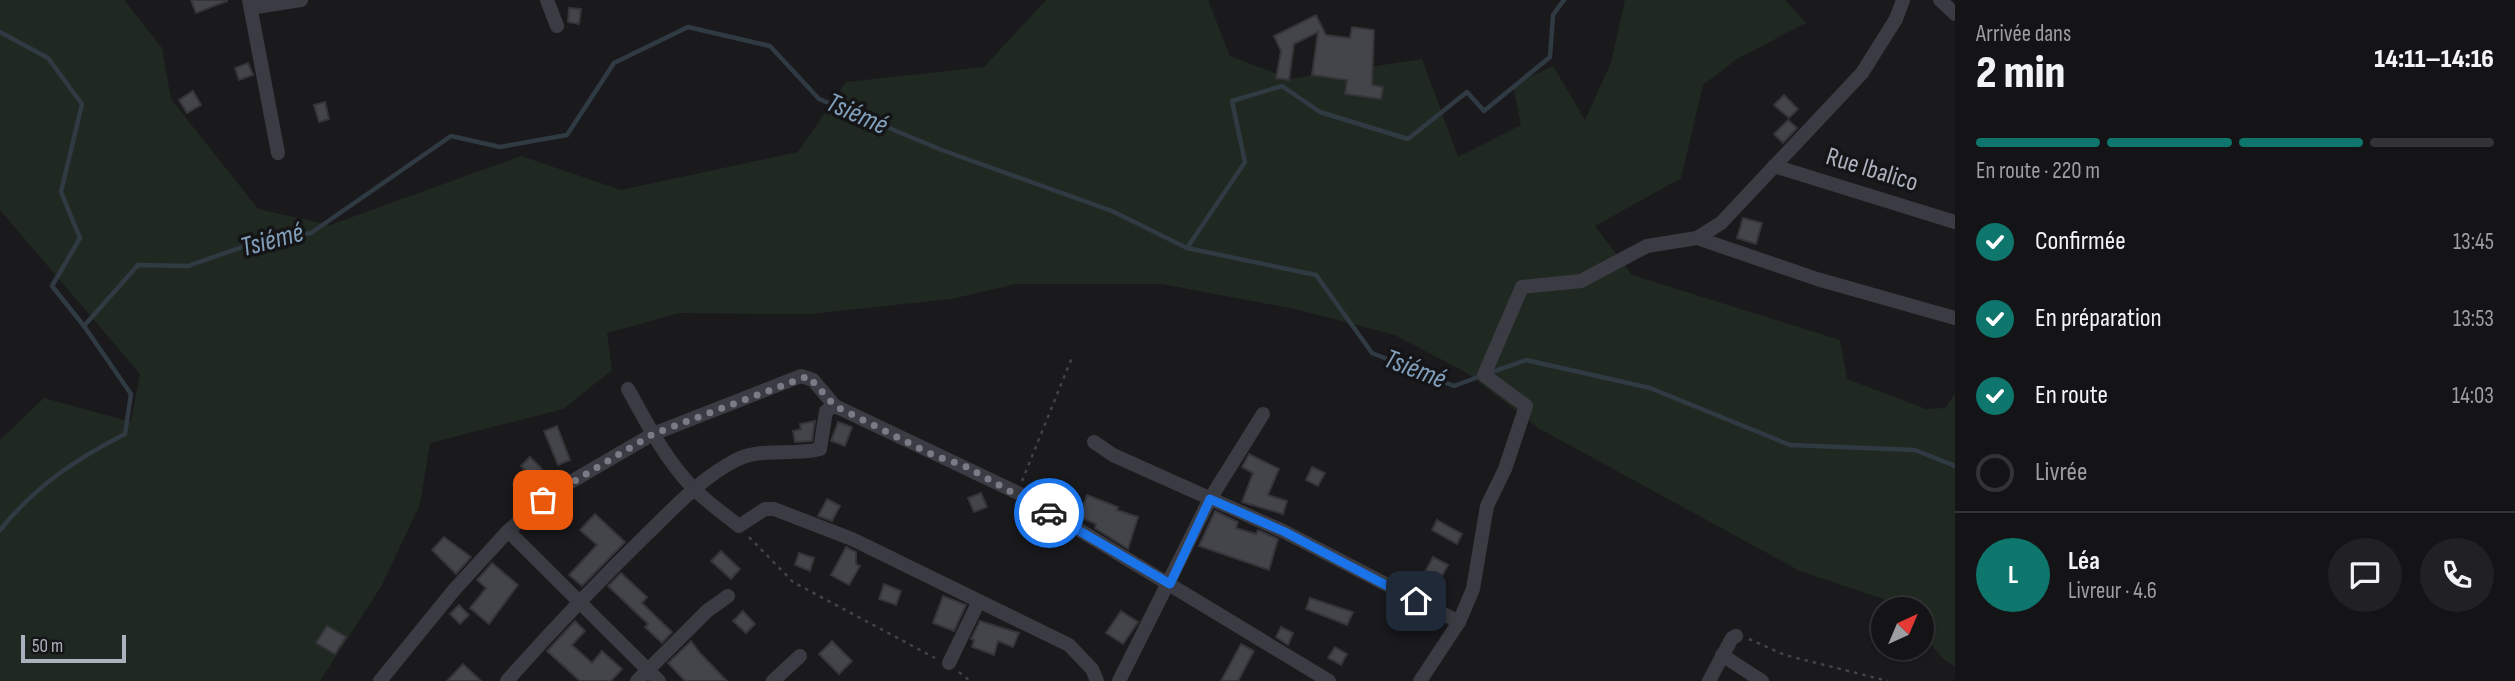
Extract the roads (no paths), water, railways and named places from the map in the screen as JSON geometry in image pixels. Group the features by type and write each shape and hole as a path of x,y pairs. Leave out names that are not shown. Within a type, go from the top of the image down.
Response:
{"street":[{"path":"278,153 250,4 301,0"},
{"path":"547,0 557,26"},
{"path":"1697,239 1735,211 1862,73 1896,19 1903,0"},
{"path":"1940,0 1955,14"},
{"name":"Rue Ibalico","path":"1774,166 1955,222"},
{"path":"1420,681 1459,622 1479,565 1488,506 1505,469 1525,407 1484,375 1522,287 1581,281 1647,246 1697,239 1817,279 1955,318"},
{"path":"380,681 454,590 508,531 557,490 653,434 801,376 813,380 835,406 1017,493 1329,681"},
{"path":"628,389 653,434 694,488 739,526 765,509 775,509 852,539 1069,645 1092,669 1097,681"},
{"path":"507,681 578,601 694,488 736,460 752,454 804,453 820,449 826,411 835,406"},
{"path":"1123,679 1135,644 1170,584 1210,499 1263,414"},
{"path":"1094,442 1113,455 1285,532 1459,622"},
{"path":"508,531 578,601 642,675 659,681"},
{"path":"642,675 707,611 728,596"},
{"path":"949,663 979,601"},
{"path":"1709,681 1722,655 1736,636"},
{"path":"1722,655 1762,681"},
{"path":"773,681 800,656"}],"waterway":[{"path":"1187,248 1245,162 1232,101 1282,86 1320,112 1408,139 1467,92 1484,111 1550,57 1553,15 1564,0"},
{"name":"Tsiémé","path":"0,530 28,500 57,475 125,434 131,394 84,326 138,265 188,266 248,245 311,233 451,136 500,147 567,135 614,63 688,27 770,46 819,99 942,150 1112,211 1187,248 1316,275 1372,353 1454,386 1481,376"},
{"path":"0,32 48,58 82,104 61,192 80,238 52,286 84,326"},
{"name":"Tsiémé","path":"1489,373 1526,360 1650,388 1790,445 1915,450 1955,466"}]}
